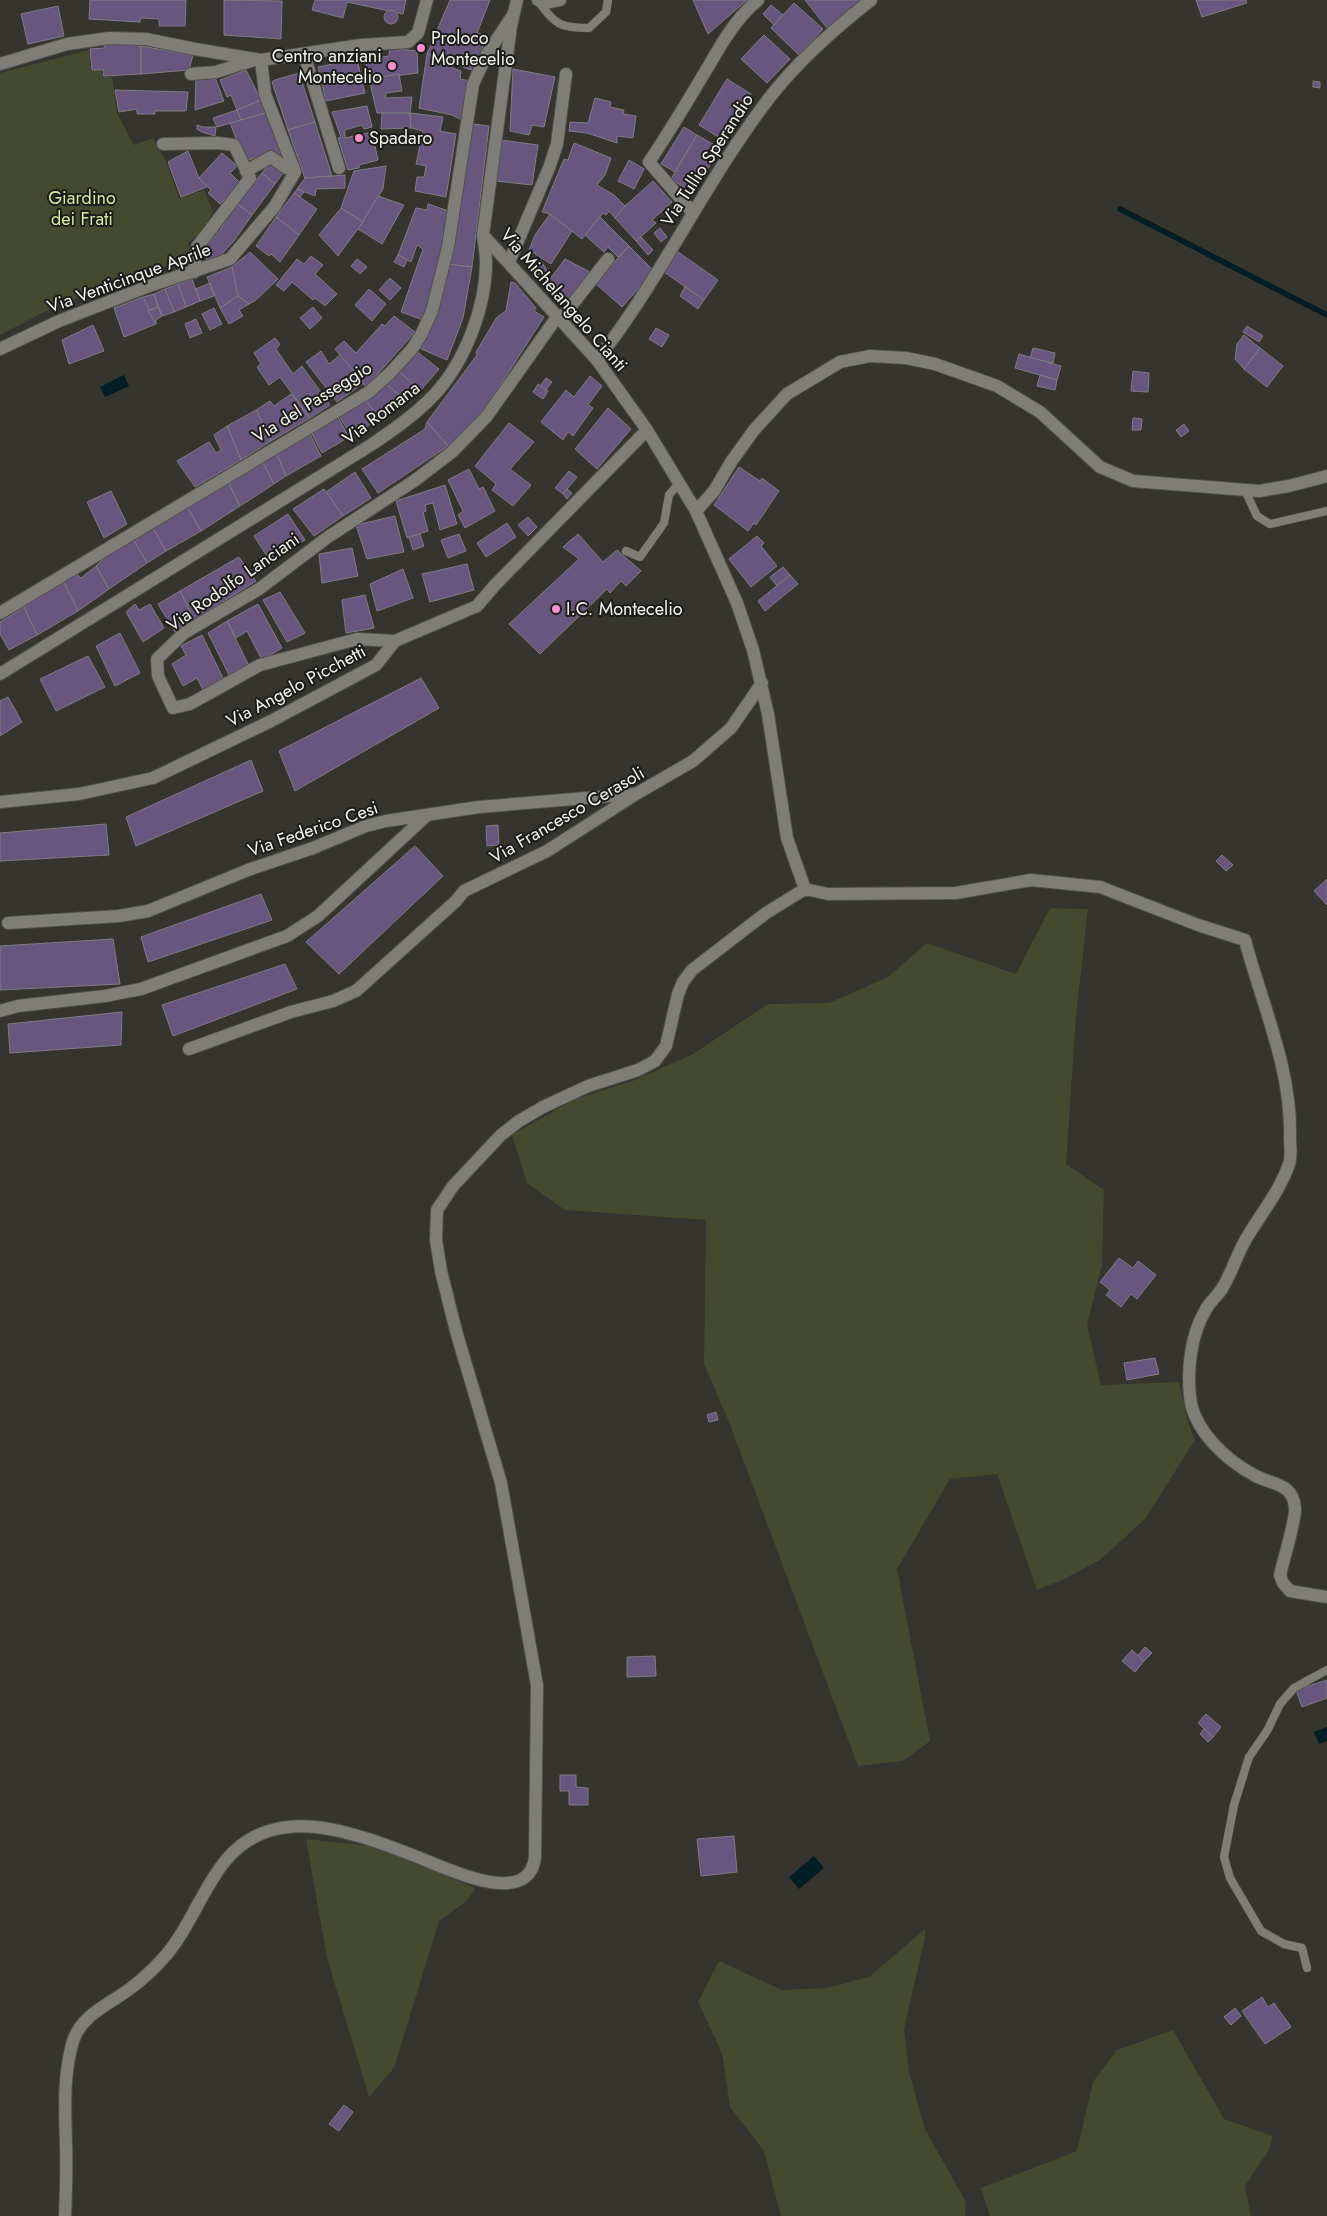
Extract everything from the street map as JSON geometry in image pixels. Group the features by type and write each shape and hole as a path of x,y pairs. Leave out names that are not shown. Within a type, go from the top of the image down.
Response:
{"street":[{"path":"191,74 216,72 259,60 361,45 408,42 418,33 427,0"},
{"name":"Via Romana","path":"0,674 371,445 425,404 452,372 474,326 481,300 486,262 483,235 512,16 517,0"},
{"path":"538,0 546,3 560,0"},
{"path":"692,213 649,162 671,131 728,34 748,8 758,0"},
{"name":"Via Tullio Sperandio","path":"597,360 618,333 692,213 771,97 825,36 871,0"},
{"name":"Via del Passeggio","path":"0,613 350,401 368,392 390,373 412,349 425,328 435,303 448,247 473,84 484,59 512,16"},
{"path":"0,64 67,44 110,38 146,38 195,50 259,60"},
{"path":"304,54 339,168"},
{"path":"246,171 271,157 286,168 293,166 265,94 259,60"},
{"path":"509,262 549,168 557,144 566,74"},
{"path":"163,144 218,143 234,145 250,178 197,247 194,272"},
{"name":"Via Venticinque Aprile","path":"0,349 59,321 152,285 230,259 275,206 295,172 293,166"},
{"name":"Via Michelangelo Cianti","path":"483,235 597,360 647,430 696,511 741,614 762,683 772,734 784,822 791,855 804,889"},
{"name":"Via Rodolfo Lanciani","path":"395,641 356,640 260,665 190,704 173,708 158,676 157,659 184,633 259,589 328,537 414,480 452,452 487,416 558,319 608,259"},
{"path":"696,511 714,491 731,462 754,430 787,394 840,362 870,356 906,358 935,364 997,386 1040,412 1100,467 1133,481 1259,491 1289,486 1327,476"},
{"name":"Via Angelo Picchetti","path":"0,802 79,794 153,778 271,721 376,665 395,641 477,606 495,585 647,430"},
{"name":"Via Francesco Cerasoli","path":"189,1049 356,991 464,891 547,851 636,794 682,768 714,745 738,719 762,683"},
{"name":"Via Federico Cesi","path":"8,923 119,916 148,911 248,870 313,848 366,826 488,806 636,794"},
{"path":"0,1010 18,1006 105,996 141,989 287,936 318,916 426,816"},
{"path":"65,2216 67,2171 64,2098 74,2039 81,2026 91,2015 138,1983 162,1959 185,1929 216,1871 226,1858 242,1845 260,1834 277,1829 318,1828 339,1831 369,1840 485,1882 502,1883 518,1881 531,1870 535,1857 534,1787 538,1716 537,1685 501,1483 456,1331 441,1271 436,1240 438,1210 453,1186 501,1135 520,1121 543,1107 588,1086 638,1070 655,1061 666,1046 680,990 692,970 766,913 804,889 828,894 956,893 1031,880 1100,888 1198,925 1245,940 1283,1064 1291,1120 1290,1163 1269,1204 1245,1240 1223,1288 1204,1311 1194,1337 1190,1366 1190,1397 1197,1423 1214,1443 1255,1476 1279,1483 1292,1498 1295,1509 1280,1575 1283,1583 1290,1591 1327,1597"}],"lane":[{"path":"538,0 549,16 566,28 589,28 606,12 608,0"},
{"path":"626,551 640,557 664,523 669,495 679,483"},
{"path":"1245,490 1257,516 1270,524 1327,511"},
{"path":"1307,1968 1302,1948 1284,1944 1261,1931 1230,1878 1224,1857 1234,1805 1249,1757 1268,1731 1280,1704 1294,1688 1327,1670"}],"green space":[{"name":"Giardino dei Frati","path":"89,50 91,71 102,71 102,77 112,77 117,113 134,145 153,138 166,161 179,198 204,190 213,212 200,234 188,242 190,257 56,306 0,335 0,73"},
{"path":"1050,908 1088,909 1076,1016 1066,1164 1104,1190 1102,1266 1087,1325 1101,1385 1179,1382 1188,1422 1195,1440 1145,1519 1100,1560 1062,1580 1037,1590 997,1474 950,1479 897,1569 930,1741 903,1761 858,1766 729,1422 704,1364 706,1220 565,1210 527,1183 512,1135 575,1099 635,1080 693,1054 768,1004 829,1003 888,977 927,943 1016,974"},
{"path":"306,1839 371,1846 475,1888 468,1900 439,1921 394,2068 369,2097 327,1958"},
{"path":"925,1929 925,1937 904,2029 909,2072 925,2129 966,2202 965,2216 781,2216 764,2151 730,2107 722,2053 698,2002 719,1961 782,1990 826,1988 869,1977"},
{"path":"1173,2030 1224,2119 1273,2136 1268,2151 1245,2186 1251,2216 990,2216 981,2188 1077,2151 1093,2082 1117,2050"}],"water":[{"path":"124,375 129,386 105,397 100,387"},
{"path":"1327,1727 1327,1741 1319,1744 1314,1732"},
{"path":"814,1856 824,1868 799,1889 789,1877"}],"building":[{"path":"90,0 186,0 185,26 159,26 159,19 141,18 140,22 89,19"},
{"path":"224,0 282,1 281,39 224,35"},
{"path":"315,0 406,0 403,14 347,2 343,18 312,10"},
{"path":"450,0 490,0 477,33 487,35 474,71 427,54"},
{"path":"693,0 747,0 708,34"},
{"path":"805,0 862,0 827,28"},
{"path":"1196,0 1246,0 1247,3 1202,17"},
{"path":"794,3 823,29 799,55 771,28"},
{"path":"771,5 783,15 774,25 763,14"},
{"path":"58,6 64,36 28,44 21,14"},
{"path":"391,10 396,12 398,17 396,22 391,24 386,22 384,17 386,12"},
{"path":"764,35 790,59 767,83 741,59"},
{"path":"105,42 141,46 141,74 103,76 104,70 92,70 90,49 104,48"},
{"path":"141,46 193,55 189,70 141,74"},
{"name":"Centro anziani Montecelio","path":"390,48 417,51 418,73 369,79 365,60 389,56"},
{"path":"427,54 454,64 452,68 461,71 460,79 470,81 462,120 452,115 419,108"},
{"path":"357,59 365,93 326,101 318,67"},
{"path":"513,69 555,77 544,127 532,125 529,135 510,131"},
{"path":"246,70 261,100 237,110 231,95 227,97 220,80"},
{"path":"299,73 315,122 288,130 272,82"},
{"path":"399,74 402,91 386,93 385,98 412,97 410,113 377,113 369,79"},
{"path":"214,75 224,101 195,110 196,78"},
{"path":"727,79 751,94 723,140 699,125"},
{"path":"1313,81 1320,82 1320,88 1313,87"},
{"path":"115,90 188,92 186,111 155,111 155,114 137,114 137,109 119,112"},
{"path":"595,98 611,102 610,107 624,110 623,114 636,116 633,138 617,136 617,143 587,133 569,131 570,122 588,123"},
{"path":"261,100 266,113 241,120 237,110"},
{"name":"Spadaro","path":"367,106 372,127 364,129 362,125 345,130 345,138 372,132 378,160 359,165 359,168 348,170 338,138 341,137 332,112"},
{"path":"237,110 241,120 217,127 213,118"},
{"path":"266,113 284,159 272,153 245,161 230,123"},
{"path":"382,113 410,113 411,128 381,129"},
{"path":"410,113 443,117 440,131 456,134 446,197 415,191 417,177 424,177 426,166 416,164 423,131 411,128"},
{"path":"315,122 332,176 305,178 288,130"},
{"path":"473,124 489,126 472,267 447,264"},
{"path":"197,125 216,127 215,136 197,129"},
{"path":"684,127 697,135 675,172 661,164"},
{"path":"697,135 720,148 693,193 671,179"},
{"path":"501,140 538,145 532,185 496,181"},
{"path":"574,143 611,158 605,175 597,185 614,195 625,206 615,218 609,211 606,215 603,213 582,239 550,214 542,212 564,159 568,160"},
{"path":"188,151 199,178 209,186 181,197 168,162"},
{"path":"222,153 237,166 230,173 240,183 228,202 225,199 220,204 208,193 211,190 199,178"},
{"path":"272,160 285,170 275,184 262,173"},
{"path":"629,160 644,169 634,189 618,181"},
{"path":"386,166 383,189 363,222 341,208 354,171"},
{"path":"262,173 275,184 252,215 236,203"},
{"path":"345,175 345,188 316,189 315,196 297,189 305,178"},
{"path":"653,181 672,202 652,220 656,223 636,241 615,218 625,206"},
{"path":"297,189 304,192 300,197 294,193"},
{"path":"294,193 317,209 299,235 276,217"},
{"path":"378,196 404,205 382,244 358,229"},
{"path":"236,203 252,215 234,241 218,258 208,262 202,250 220,230"},
{"path":"428,204 449,211 447,241 434,290 423,320 401,312 423,249 417,245 411,262 398,255 416,208 427,210"},
{"path":"341,208 363,222 338,256 319,235"},
{"path":"550,214 572,231 551,264 529,250 535,235"},
{"path":"276,217 299,235 280,262 271,254 269,256 256,246"},
{"path":"600,217 629,246 618,257 608,247 604,252 585,235"},
{"path":"660,228 667,237 661,242 654,233"},
{"path":"641,237 653,250 648,255 636,241"},
{"path":"629,246 654,271 622,307 595,283"},
{"path":"250,252 278,279 256,300 249,304 238,296 232,267"},
{"path":"678,252 718,280 704,300 664,272"},
{"path":"398,255 407,260 404,267 394,262"},
{"path":"311,256 323,265 315,274 337,294 325,306 315,298 313,300 292,282 284,291 276,285 297,259 304,264"},
{"path":"357,259 367,267 360,274 351,266"},
{"path":"565,259 590,272 563,306 545,286"},
{"path":"541,261 549,273 538,281 530,269"},
{"path":"447,264 472,267 463,318 447,360 419,348 429,334"},
{"path":"232,267 238,296 220,308 207,277"},
{"path":"390,278 401,288 390,300 379,290"},
{"path":"192,279 200,301 186,307 178,284"},
{"path":"511,282 515,283 536,308 534,311 544,317 487,406 471,425 448,446 427,422 477,355 476,352 497,317 506,311"},
{"path":"210,283 214,296 200,301 196,289"},
{"path":"178,284 186,307 174,312 165,289"},
{"path":"685,287 704,300 698,309 680,296"},
{"path":"165,289 174,312 162,316 154,294"},
{"path":"369,289 386,304 372,321 355,305"},
{"path":"154,294 158,307 148,311 143,297"},
{"path":"238,296 249,304 239,310 243,316 229,324 220,308"},
{"path":"143,297 156,324 124,337 114,308"},
{"path":"158,307 162,316 156,320 156,324 148,311"},
{"path":"313,307 322,318 310,329 300,318"},
{"path":"214,308 222,324 210,330 202,314"},
{"path":"394,316 415,332 376,376 378,378 366,387 335,349 344,341 356,353 382,324 385,326"},
{"path":"196,319 202,333 190,338 185,324"},
{"path":"93,325 104,351 69,364 62,340"},
{"path":"1247,326 1263,336 1259,342 1243,332"},
{"path":"656,328 669,335 662,347 649,339"},
{"path":"1244,335 1260,348 1244,369 1235,359 1237,344"},
{"path":"275,338 280,344 276,349 293,374 302,366 330,405 310,418 280,377 269,385 257,367 261,364 254,353"},
{"path":"1033,348 1055,353 1053,363 1030,358"},
{"path":"1260,348 1283,366 1267,387 1244,369"},
{"path":"321,351 329,364 340,355 364,383 337,402 306,362"},
{"path":"416,351 439,369 420,391 398,370"},
{"path":"1019,354 1061,366 1057,380 1015,368"},
{"path":"398,370 420,391 406,401 386,384"},
{"path":"1133,371 1149,373 1148,392 1131,391"},
{"path":"1040,375 1057,380 1055,390 1037,386"},
{"path":"590,376 602,386 588,405 593,408 573,436 568,432 563,440 541,422 566,390 574,397"},
{"path":"546,378 552,382 546,390 540,386"},
{"path":"386,384 406,401 380,419 366,401"},
{"path":"538,384 548,391 543,399 533,392"},
{"path":"291,394 310,418 271,441 256,410 270,401 274,406"},
{"path":"366,401 380,419 351,435 339,416"},
{"path":"608,408 631,429 597,469 575,449"},
{"path":"256,410 271,441 241,460 227,426"},
{"path":"338,417 349,437 322,453 312,434"},
{"path":"1133,418 1142,419 1141,430 1132,430"},
{"path":"427,422 448,446 378,493 362,469 425,429"},
{"path":"509,423 534,442 510,469 531,485 513,506 492,490 496,484 475,466"},
{"path":"1184,424 1189,431 1181,437 1176,430"},
{"path":"227,426 241,460 195,487 177,461 209,442 216,453 221,450 214,435"},
{"path":"310,434 321,456 286,476 277,454"},
{"path":"277,454 286,476 274,484 262,461"},
{"path":"262,461 274,484 240,506 228,482"},
{"path":"739,467 760,481 762,478 779,491 756,525 754,523 748,531 714,505"},
{"path":"469,469 479,489 483,487 495,511 465,528 458,515 463,511 448,480"},
{"path":"569,471 577,477 563,494 555,488"},
{"path":"355,472 371,498 343,516 326,492"},
{"path":"228,482 240,506 201,531 187,507"},
{"path":"445,485 457,524 440,530 433,503 425,505 426,511 423,512 428,531 407,538 396,501"},
{"path":"324,489 343,516 314,536 293,509"},
{"path":"567,489 572,493 567,499 563,494"},
{"path":"111,491 127,524 104,538 87,502"},
{"path":"187,507 201,531 166,551 153,528"},
{"path":"288,514 305,540 271,562 254,536"},
{"path":"395,516 404,552 367,559 356,525"},
{"path":"528,517 537,527 528,536 518,525"},
{"path":"507,523 516,537 486,557 477,543"},
{"path":"153,528 166,551 147,563 133,539"},
{"path":"420,534 424,546 413,550 409,537"},
{"path":"459,534 466,551 448,558 441,540"},
{"name":"I.C. Montecelio","path":"578,534 603,562 617,550 641,571 626,586 621,581 610,593 607,589 540,654 509,624 579,559 563,547"},
{"path":"757,536 764,543 761,546 777,566 751,587 729,559"},
{"path":"133,539 147,563 109,589 96,566 112,551"},
{"path":"352,548 358,576 322,583 319,554"},
{"path":"239,557 256,581 194,620 180,591"},
{"path":"467,564 474,590 430,602 422,574"},
{"path":"96,566 109,589 78,611 63,581 76,574 81,578"},
{"path":"783,567 790,575 777,586 770,577"},
{"path":"403,569 413,598 377,611 370,584"},
{"path":"790,575 798,584 765,611 758,601"},
{"path":"63,581 78,611 37,635 24,607"},
{"path":"180,591 194,620 175,632 158,604"},
{"path":"280,592 305,633 287,642 263,600"},
{"path":"365,595 374,628 346,633 342,600"},
{"path":"135,604 139,610 150,604 164,628 143,642 126,612"},
{"path":"258,604 282,648 262,660 247,631 236,638 227,621"},
{"path":"24,607 37,635 9,650 0,634 0,622"},
{"path":"227,621 250,668 230,677 208,633"},
{"path":"120,633 140,673 115,686 96,646"},
{"path":"202,635 224,680 203,690 197,678 183,686 172,664 186,655 181,646"},
{"path":"88,656 105,687 56,711 40,679"},
{"path":"421,678 439,708 295,791 279,751"},
{"path":"8,697 22,722 0,736 0,701"},
{"path":"251,760 263,791 136,846 126,817"},
{"path":"106,824 109,855 0,861 0,833"},
{"path":"498,825 499,845 487,846 486,826"},
{"path":"415,846 443,876 339,974 306,942"},
{"path":"1222,855 1233,865 1226,871 1216,861"},
{"path":"1327,879 1327,905 1314,891"},
{"path":"261,894 272,920 148,962 141,937"},
{"path":"113,939 120,984 0,990 0,946"},
{"path":"285,964 297,989 173,1036 162,1005"},
{"path":"122,1012 121,1045 10,1053 8,1024"},
{"path":"1119,1258 1133,1268 1138,1261 1156,1275 1137,1299 1131,1294 1121,1307 1106,1295 1110,1290 1100,1282"},
{"path":"1155,1358 1159,1374 1127,1380 1124,1363"},
{"path":"716,1412 718,1420 709,1422 707,1415"},
{"path":"1145,1647 1152,1653 1144,1661 1138,1655"},
{"path":"1132,1650 1144,1661 1135,1672 1122,1661"},
{"path":"655,1656 656,1676 627,1677 627,1657"},
{"path":"1327,1680 1327,1698 1302,1707 1296,1690"},
{"path":"1206,1714 1221,1727 1213,1737 1198,1723"},
{"path":"1204,1729 1213,1737 1208,1742 1200,1734"},
{"path":"560,1775 576,1775 576,1787 588,1788 588,1805 569,1805 569,1791 560,1791"},
{"path":"734,1836 737,1872 701,1876 697,1839"},
{"path":"1262,1997 1268,2007 1274,2003 1291,2027 1265,2044 1242,2011"},
{"path":"1235,2008 1241,2016 1231,2025 1224,2017"},
{"path":"344,2105 353,2112 339,2131 329,2124"}],"waterway":[{"path":"1120,209 1327,315"}],"place":[{"name":"Proloco Montecelio","path":"421,48"},
{"name":"Centro anziani Montecelio","path":"392,66"},
{"name":"Spadaro","path":"359,138"},
{"name":"I.C. Montecelio","path":"556,609"}]}
